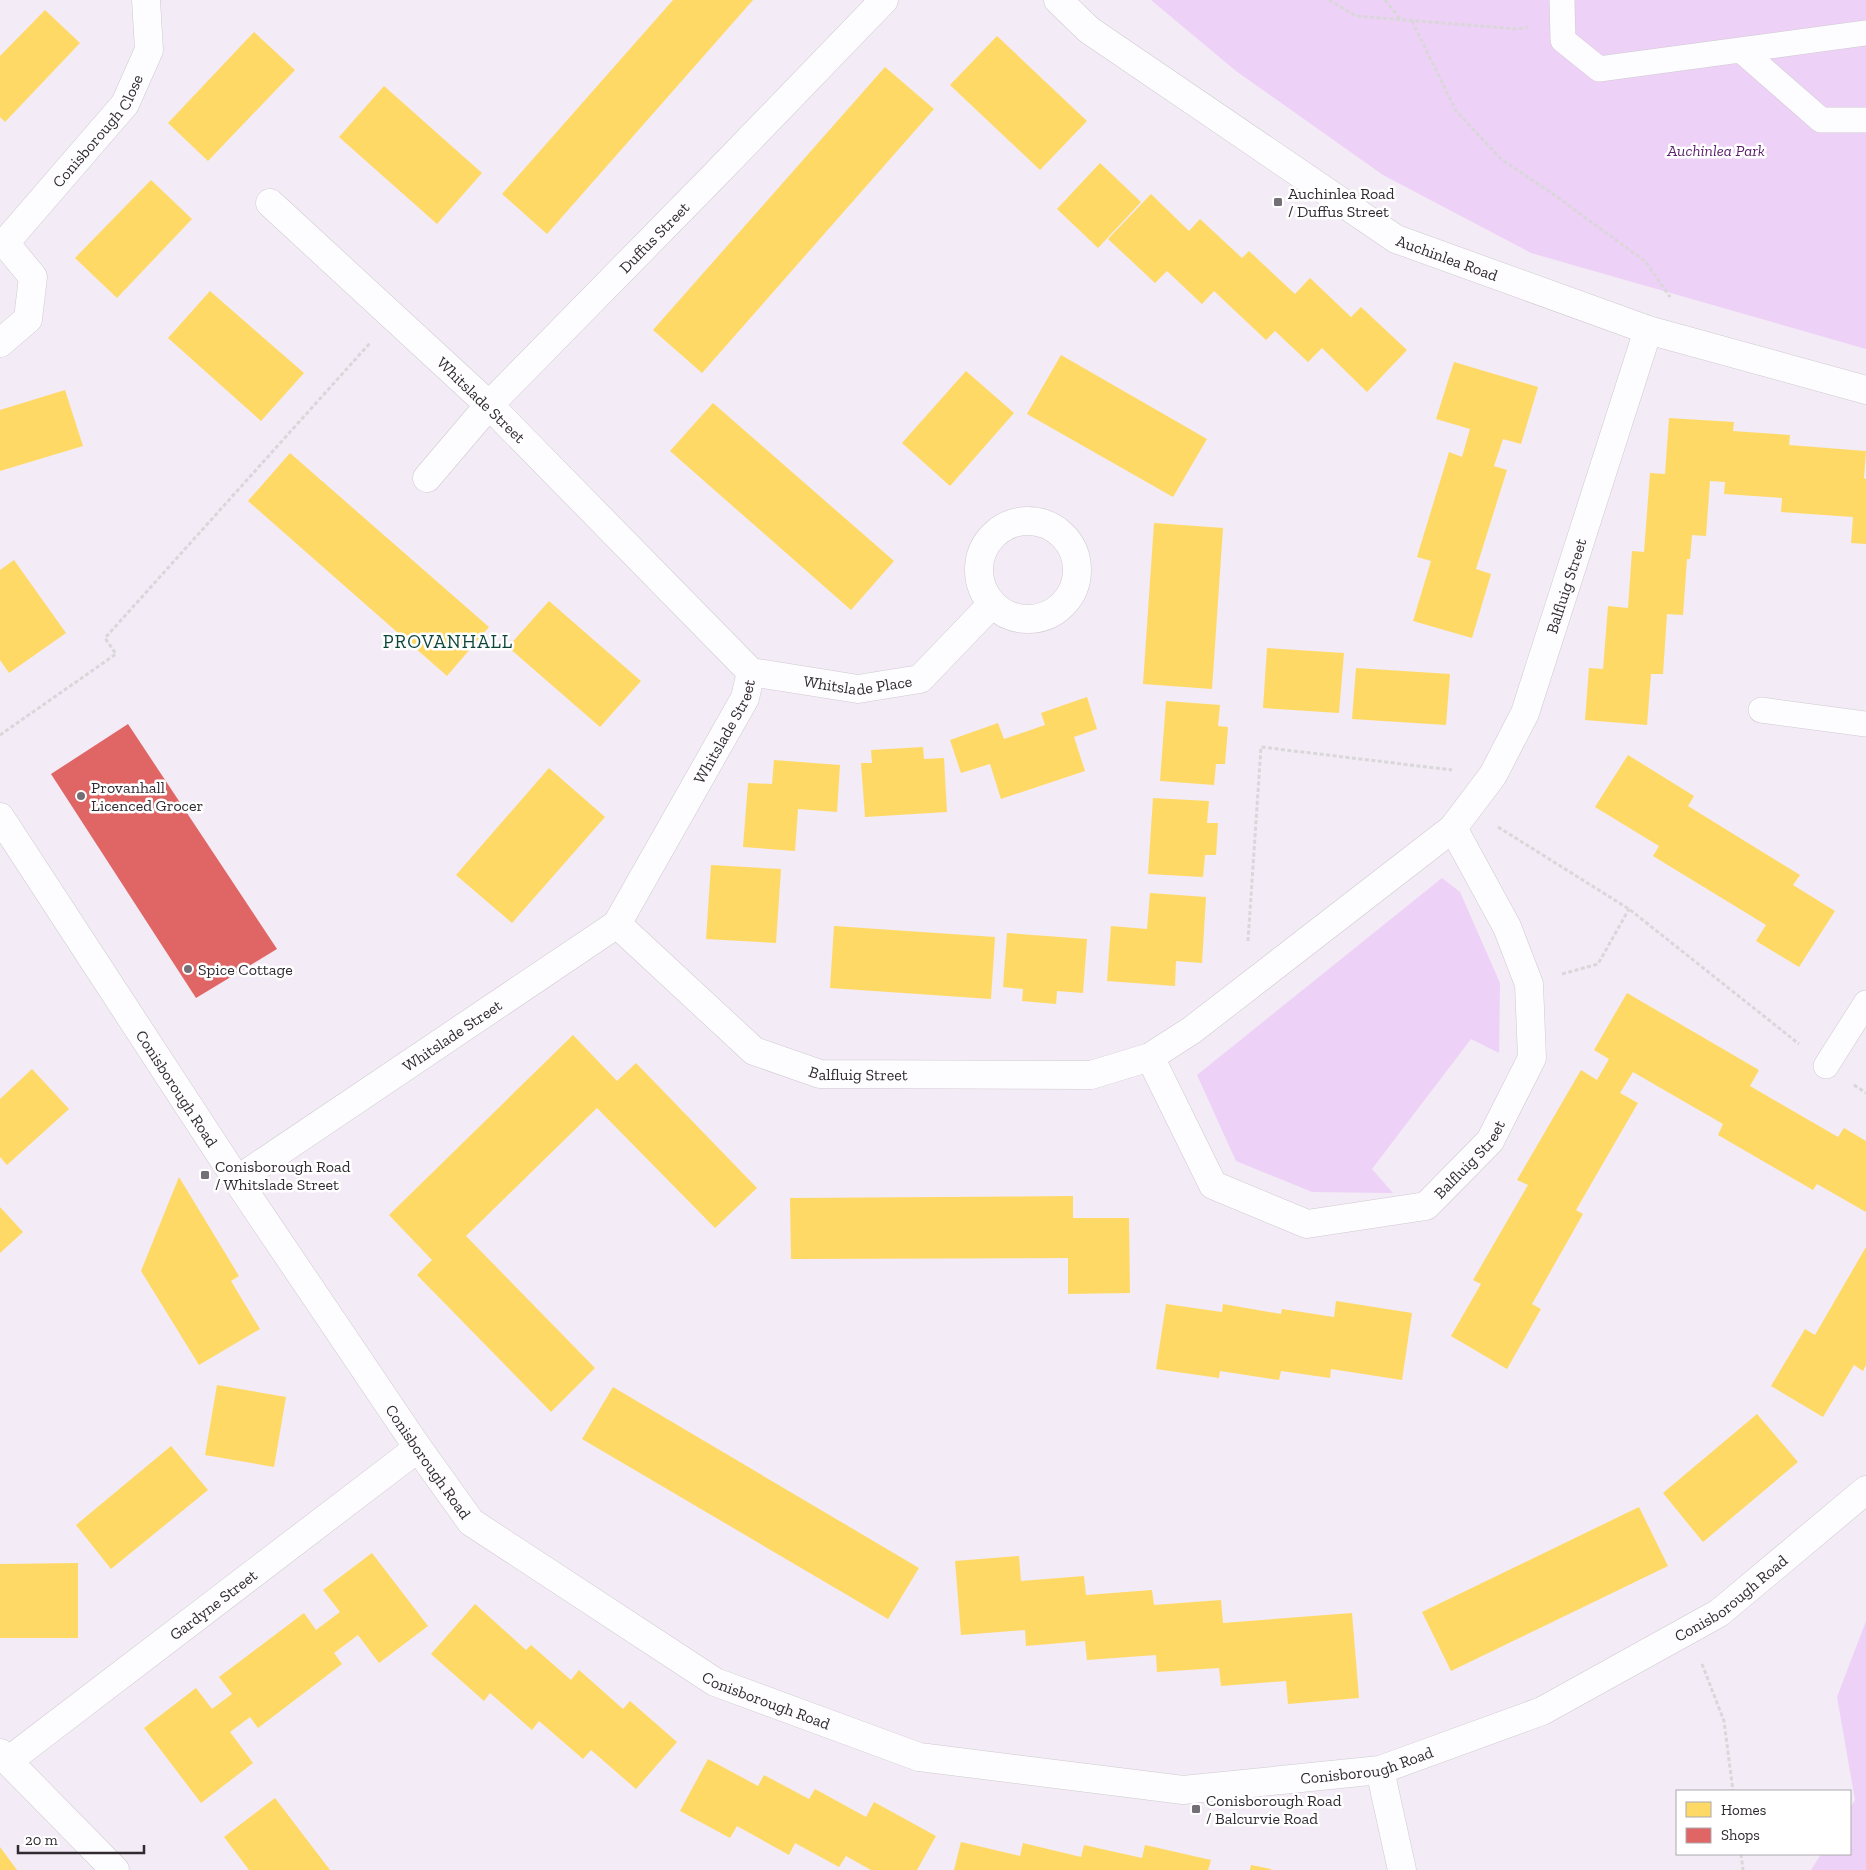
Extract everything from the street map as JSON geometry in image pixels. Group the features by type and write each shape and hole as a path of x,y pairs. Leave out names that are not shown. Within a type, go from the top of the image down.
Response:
{"street":[{"name":"Conisborough Close","path":"0,343 28,319 33,277 3,243 125,104 149,50 146,0"},
{"name":"Duffus Street","path":"427,478 488,405 884,0"},
{"name":"Auchinlea Road","path":"1058,0 1089,30 1396,239 1648,330 1866,390"},
{"name":"Whitslade Street","path":"237,1180 617,924 745,698 751,672 488,405 270,203"},
{"name":"Balfluig Street","path":"617,924 754,1051 820,1074 1091,1075 1150,1057 1192,1030 1461,818 1493,775 1525,713 1648,330"},
{"name":"Whitslade Place","path":"751,672 858,689 920,679 992,604"},
{"name":"Conisborough Road","path":"0,817 237,1180 418,1448 471,1522 715,1682 919,1757 1184,1790 1380,1770 1542,1711 1719,1613 1866,1490"},
{"name":"Balfluig Street","path":"1150,1057 1213,1185 1307,1224 1426,1206 1490,1141 1532,1058 1529,984 1461,818"},
{"name":"Gardyne Street","path":"4,1757 418,1448"},
{"path":"4,1757 115,1870"},
{"path":"1380,1770 1402,1870"}],"lane":[{"path":"1562,11 1563,40 1599,69 1866,33"},
{"path":"1741,50 1821,120 1866,120"},
{"path":"1760,710 1866,724"},
{"path":"1826,1066 1866,1003"}],"path":[{"path":"1328,0 1356,16 1517,29 1562,11"},
{"path":"1385,0 1401,20"},
{"path":"1412,20 1456,111 1501,159 1553,194 1646,262 1672,299"},
{"path":"0,735 116,654 105,638 394,317"},
{"path":"1244,988 1261,747 1493,775"},
{"path":"1461,818 1628,909 1826,1066 1866,1093"},
{"path":"1529,984 1598,964 1628,909"},
{"path":"1689,1629 1724,1721 1733,1790"},
{"path":"1741,1855 1743,1870"}],"green space":[{"name":"Auchinlea Park","path":"1151,0 1866,0 1866,349 1531,253 1383,175 1236,71"},
{"path":"1442,878 1460,892 1500,983 1499,1053 1471,1039 1372,1169 1393,1193 1312,1192 1236,1161 1197,1075"},
{"path":"1866,1621 1866,1870 1811,1870 1820,1855 1851,1855 1851,1806 1855,1800 1837,1697"}],"building: Homes":[{"path":"673,0 753,0 547,234 502,194"},
{"path":"45,10 80,43 5,122 0,117 0,56"},
{"path":"254,32 295,70 208,161 168,123"},
{"path":"997,36 1087,121 1040,170 950,85"},
{"path":"885,67 934,109 702,373 653,330"},
{"path":"384,86 482,173 437,224 339,137"},
{"path":"1100,163 1141,202 1098,248 1057,209"},
{"path":"151,180 192,219 117,298 75,258"},
{"path":"1151,194 1189,231 1200,219 1242,258 1249,251 1295,294 1310,278 1351,317 1361,307 1407,350 1367,392 1322,348 1308,362 1275,331 1266,340 1214,291 1202,304 1167,271 1155,283 1108,239"},
{"path":"210,291 304,373 261,421 168,338"},
{"path":"1061,355 1207,439 1173,497 1027,414"},
{"path":"1454,362 1538,387 1521,444 1503,439 1494,466 1507,470 1476,569 1491,574 1472,638 1413,621 1431,561 1417,557 1449,452 1462,457 1470,429 1436,419"},
{"path":"966,371 1014,413 950,486 902,443"},
{"path":"65,390 83,446 0,471 0,410"},
{"path":"713,403 894,561 851,610 670,451"},
{"path":"1669,418 1734,422 1733,431 1790,435 1789,445 1866,451 1864,478 1866,479 1866,544 1851,543 1853,517 1781,512 1782,498 1724,494 1725,482 1710,481 1706,536 1692,535 1690,559 1687,559 1683,615 1667,614 1663,674 1651,674 1647,725 1585,720 1589,668 1603,669 1608,606 1628,608 1632,551 1644,552 1650,473 1665,474"},
{"path":"290,453 489,627 447,676 248,501"},
{"path":"1154,523 1223,528 1212,689 1143,684"},
{"path":"14,560 66,633 9,673 0,660 0,570"},
{"path":"549,601 641,681 600,727 508,647"},
{"path":"1267,648 1344,653 1339,713 1263,708"},
{"path":"1356,668 1450,674 1446,725 1352,719"},
{"path":"1087,697 1097,729 1074,737 1085,771 1001,799 990,764 961,773 950,740 998,723 1004,739 1045,725 1041,713"},
{"path":"1166,701 1220,705 1218,726 1228,727 1225,764 1216,764 1214,785 1160,781"},
{"path":"923,747 924,759 944,758 947,812 865,817 861,763 872,763 871,750"},
{"path":"1628,755 1694,796 1688,806 1800,875 1793,885 1835,911 1799,967 1756,941 1766,925 1653,856 1659,846 1595,807"},
{"path":"774,760 840,765 837,812 798,809 795,851 743,847 748,783 772,784"},
{"path":"549,768 605,817 512,923 456,875"},
{"path":"1153,798 1209,801 1207,823 1218,823 1216,855 1205,855 1203,877 1148,874"},
{"path":"711,865 781,869 776,943 706,939"},
{"path":"1150,893 1206,897 1202,963 1176,961 1175,986 1107,981 1111,926 1147,929"},
{"path":"834,926 995,937 991,999 830,988"},
{"path":"1007,933 1087,939 1083,993 1057,991 1056,1004 1022,1001 1023,989 1003,987"},
{"path":"1627,993 1759,1070 1750,1086 1838,1137 1844,1128 1866,1141 1866,1212 1817,1184 1813,1190 1718,1135 1723,1124 1633,1072 1620,1093 1638,1103 1576,1210 1583,1214 1532,1304 1541,1309 1507,1369 1451,1336 1481,1284 1473,1280 1528,1185 1517,1180 1581,1070 1597,1080 1609,1059 1594,1050"},
{"path":"573,1035 617,1081 636,1063 757,1188 715,1228 597,1108 466,1236 595,1368 551,1412 417,1275 432,1260 389,1215"},
{"path":"32,1069 69,1109 7,1165 0,1157 0,1099"},
{"path":"179,1177 239,1276 231,1281 260,1329 199,1365 141,1271"},
{"path":"1073,1196 1073,1218 1129,1218 1130,1293 1068,1294 1068,1258 791,1259 790,1198"},
{"path":"0,1207 23,1232 0,1253"},
{"path":"1866,1247 1866,1365 1863,1371 1854,1365 1823,1417 1771,1386 1805,1329 1815,1335"},
{"path":"1336,1301 1412,1313 1402,1380 1331,1369 1330,1378 1281,1371 1279,1380 1220,1371 1219,1378 1156,1369 1166,1304 1222,1312 1223,1304 1281,1314 1282,1309 1334,1317"},
{"path":"217,1385 286,1397 274,1467 205,1455"},
{"path":"613,1387 919,1568 888,1619 582,1439"},
{"path":"1757,1414 1798,1462 1703,1542 1663,1493"},
{"path":"171,1446 208,1490 111,1569 76,1525"},
{"path":"1639,1507 1668,1566 1451,1671 1422,1612"},
{"path":"372,1553 428,1626 379,1663 358,1635 334,1653 342,1664 258,1728 250,1717 230,1732 253,1763 201,1803 144,1728 196,1688 212,1709 232,1694 219,1677 304,1613 316,1630 340,1612 323,1590"},
{"path":"1019,1556 1021,1581 1084,1576 1086,1595 1152,1590 1154,1605 1221,1600 1223,1623 1352,1613 1359,1698 1288,1704 1286,1681 1221,1686 1219,1668 1157,1672 1156,1655 1087,1660 1085,1641 1026,1646 1025,1630 961,1635 955,1561"},
{"path":"78,1563 78,1638 0,1638 0,1564"},
{"path":"475,1604 526,1650 531,1645 571,1680 579,1670 623,1709 630,1701 677,1742 636,1789 591,1750 583,1759 539,1721 532,1730 490,1693 484,1701 431,1654"},
{"path":"708,1759 758,1786 764,1775 809,1799 815,1789 866,1817 874,1802 936,1836 917,1870 871,1870 846,1856 839,1867 795,1843 789,1855 737,1826 730,1838 680,1811"},
{"path":"275,1798 330,1870 249,1870 224,1837"},
{"path":"961,1842 1020,1856 1023,1843 1081,1857 1084,1845 1142,1858 1145,1845 1211,1860 1208,1870 954,1870"},
{"path":"0,1847 17,1870 0,1870"},
{"path":"1251,1865 1271,1869 1271,1870 1250,1870"}],"building: Shops":[{"path":"128,724 277,949 196,998 51,774"}],"place":[{"name":"Auchinlea Road / Duffus Street","path":"1278,202"},
{"name":"Provanhall Licenced Grocer","path":"81,796"},
{"name":"Spice Cottage","path":"188,969"},
{"name":"Conisborough Road / Whitslade Street","path":"205,1175"},
{"name":"Conisborough Road / Balcurvie Road","path":"1196,1809"}],"district":[{"name":"PROVANHALL","path":"448,641"}]}
